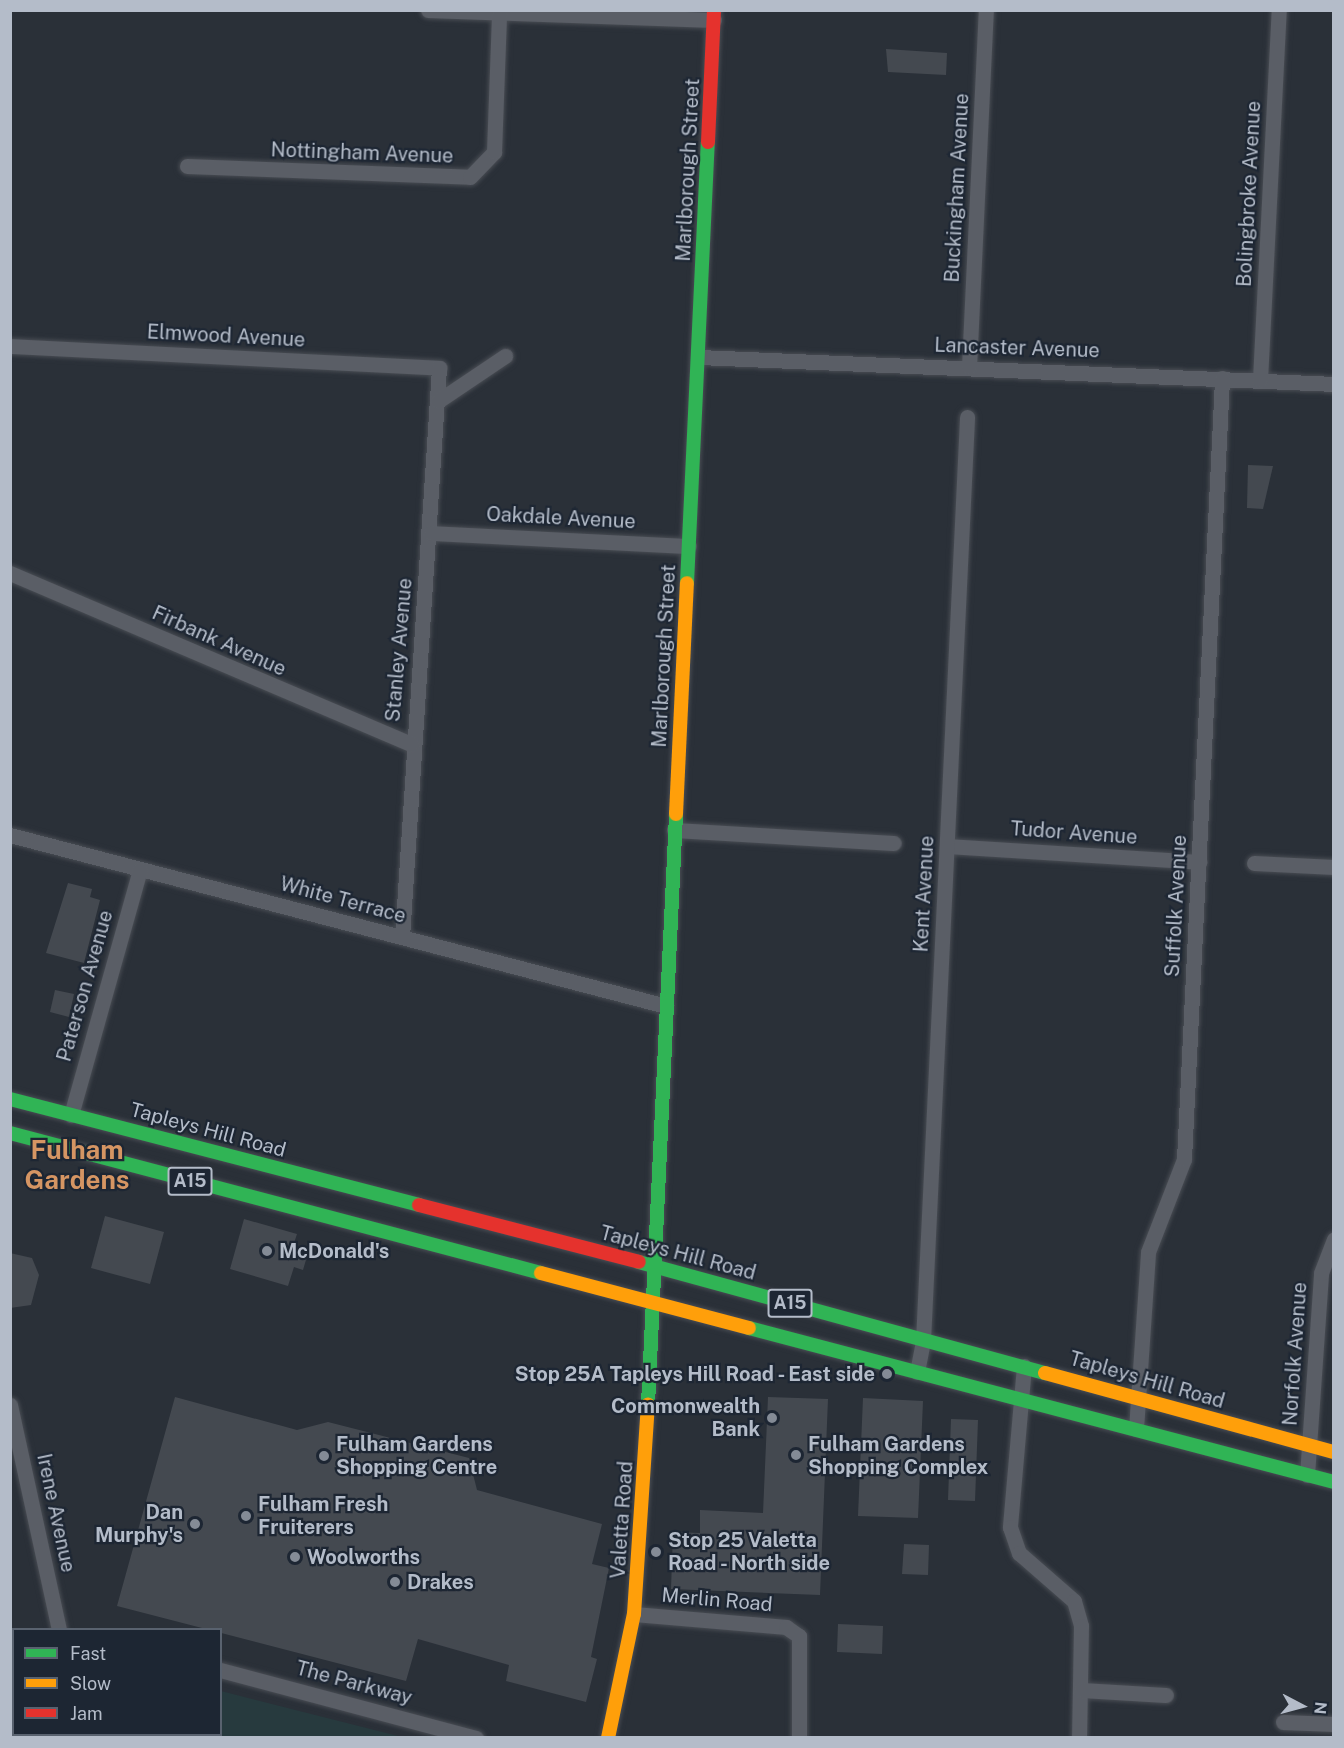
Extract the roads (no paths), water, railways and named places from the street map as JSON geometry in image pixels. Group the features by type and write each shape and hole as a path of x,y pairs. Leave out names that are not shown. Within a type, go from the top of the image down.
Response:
{"main road":[{"name":"Marlborough Street","path":"654,1303 674,830 714,15"},
{"name":"Tapleys Hill Road","path":"10,1100 656,1266 1334,1452"},
{"name":"A15","path":"10,1133 1334,1482"},
{"name":"Valetta Road","path":"608,1737 634,1614 654,1303"}],"street":[{"path":"428,10 499,14 714,15"},
{"name":"Buckingham Avenue","path":"969,367 986,10"},
{"name":"Bolingbroke Avenue","path":"1260,380 1280,10"},
{"name":"Nottingham Avenue","path":"187,165 470,177 494,152 499,14"},
{"name":"Elmwood Avenue","path":"10,346 439,368"},
{"path":"438,401 505,356"},
{"name":"Lancaster Avenue","path":"699,357 1334,384"},
{"name":"Stanley Avenue","path":"402,937 411,744 431,532 439,368"},
{"name":"Suffolk Avenue","path":"1136,1429 1148,1252 1184,1159 1222,378"},
{"name":"Kent Avenue","path":"917,1372 923,1341 967,417"},
{"name":"Oakdale Avenue","path":"431,532 689,546"},
{"name":"Firbank Avenue","path":"10,573 411,744"},
{"path":"674,830 894,843"},
{"name":"White Terrace","path":"10,835 666,1006"},
{"name":"Tudor Avenue","path":"947,846 1199,862"},
{"path":"1254,863 1334,867"},
{"name":"Paterson Avenue","path":"70,1115 140,869"},
{"name":"Norfolk Avenue","path":"1306,1475 1310,1446 1321,1273 1333,1239"},
{"path":"1024,1366 1017,1398 1010,1527 1018,1553 1074,1600 1081,1626 1079,1737"},
{"name":"Irene Avenue","path":"10,1405 60,1628"},
{"name":"Merlin Road","path":"634,1614 786,1627 799,1636 799,1737"},
{"name":"The Parkway","path":"222,1671 477,1737"},
{"path":"1081,1690 1166,1695"},
{"path":"1283,1722 1334,1724"}],"place":[{"name":"McDonald's","path":"267,1251"},
{"name":"Stop 25A Tapleys Hill Road - East side","path":"887,1374"},
{"name":"Commonwealth Bank","path":"772,1418"},
{"name":"Fulham Gardens Shopping Complex","path":"796,1455"},
{"name":"Fulham Gardens Shopping Centre","path":"324,1456"},
{"name":"Fulham Fresh Fruiterers","path":"246,1516"},
{"name":"Dan Murphy's","path":"195,1524"},
{"name":"Stop 25 Valetta Road - North side","path":"656,1552"},
{"name":"Woolworths","path":"295,1557"},
{"name":"Drakes","path":"395,1582"}],"district":[{"name":"Fulham Gardens","path":"77,1165"}]}
